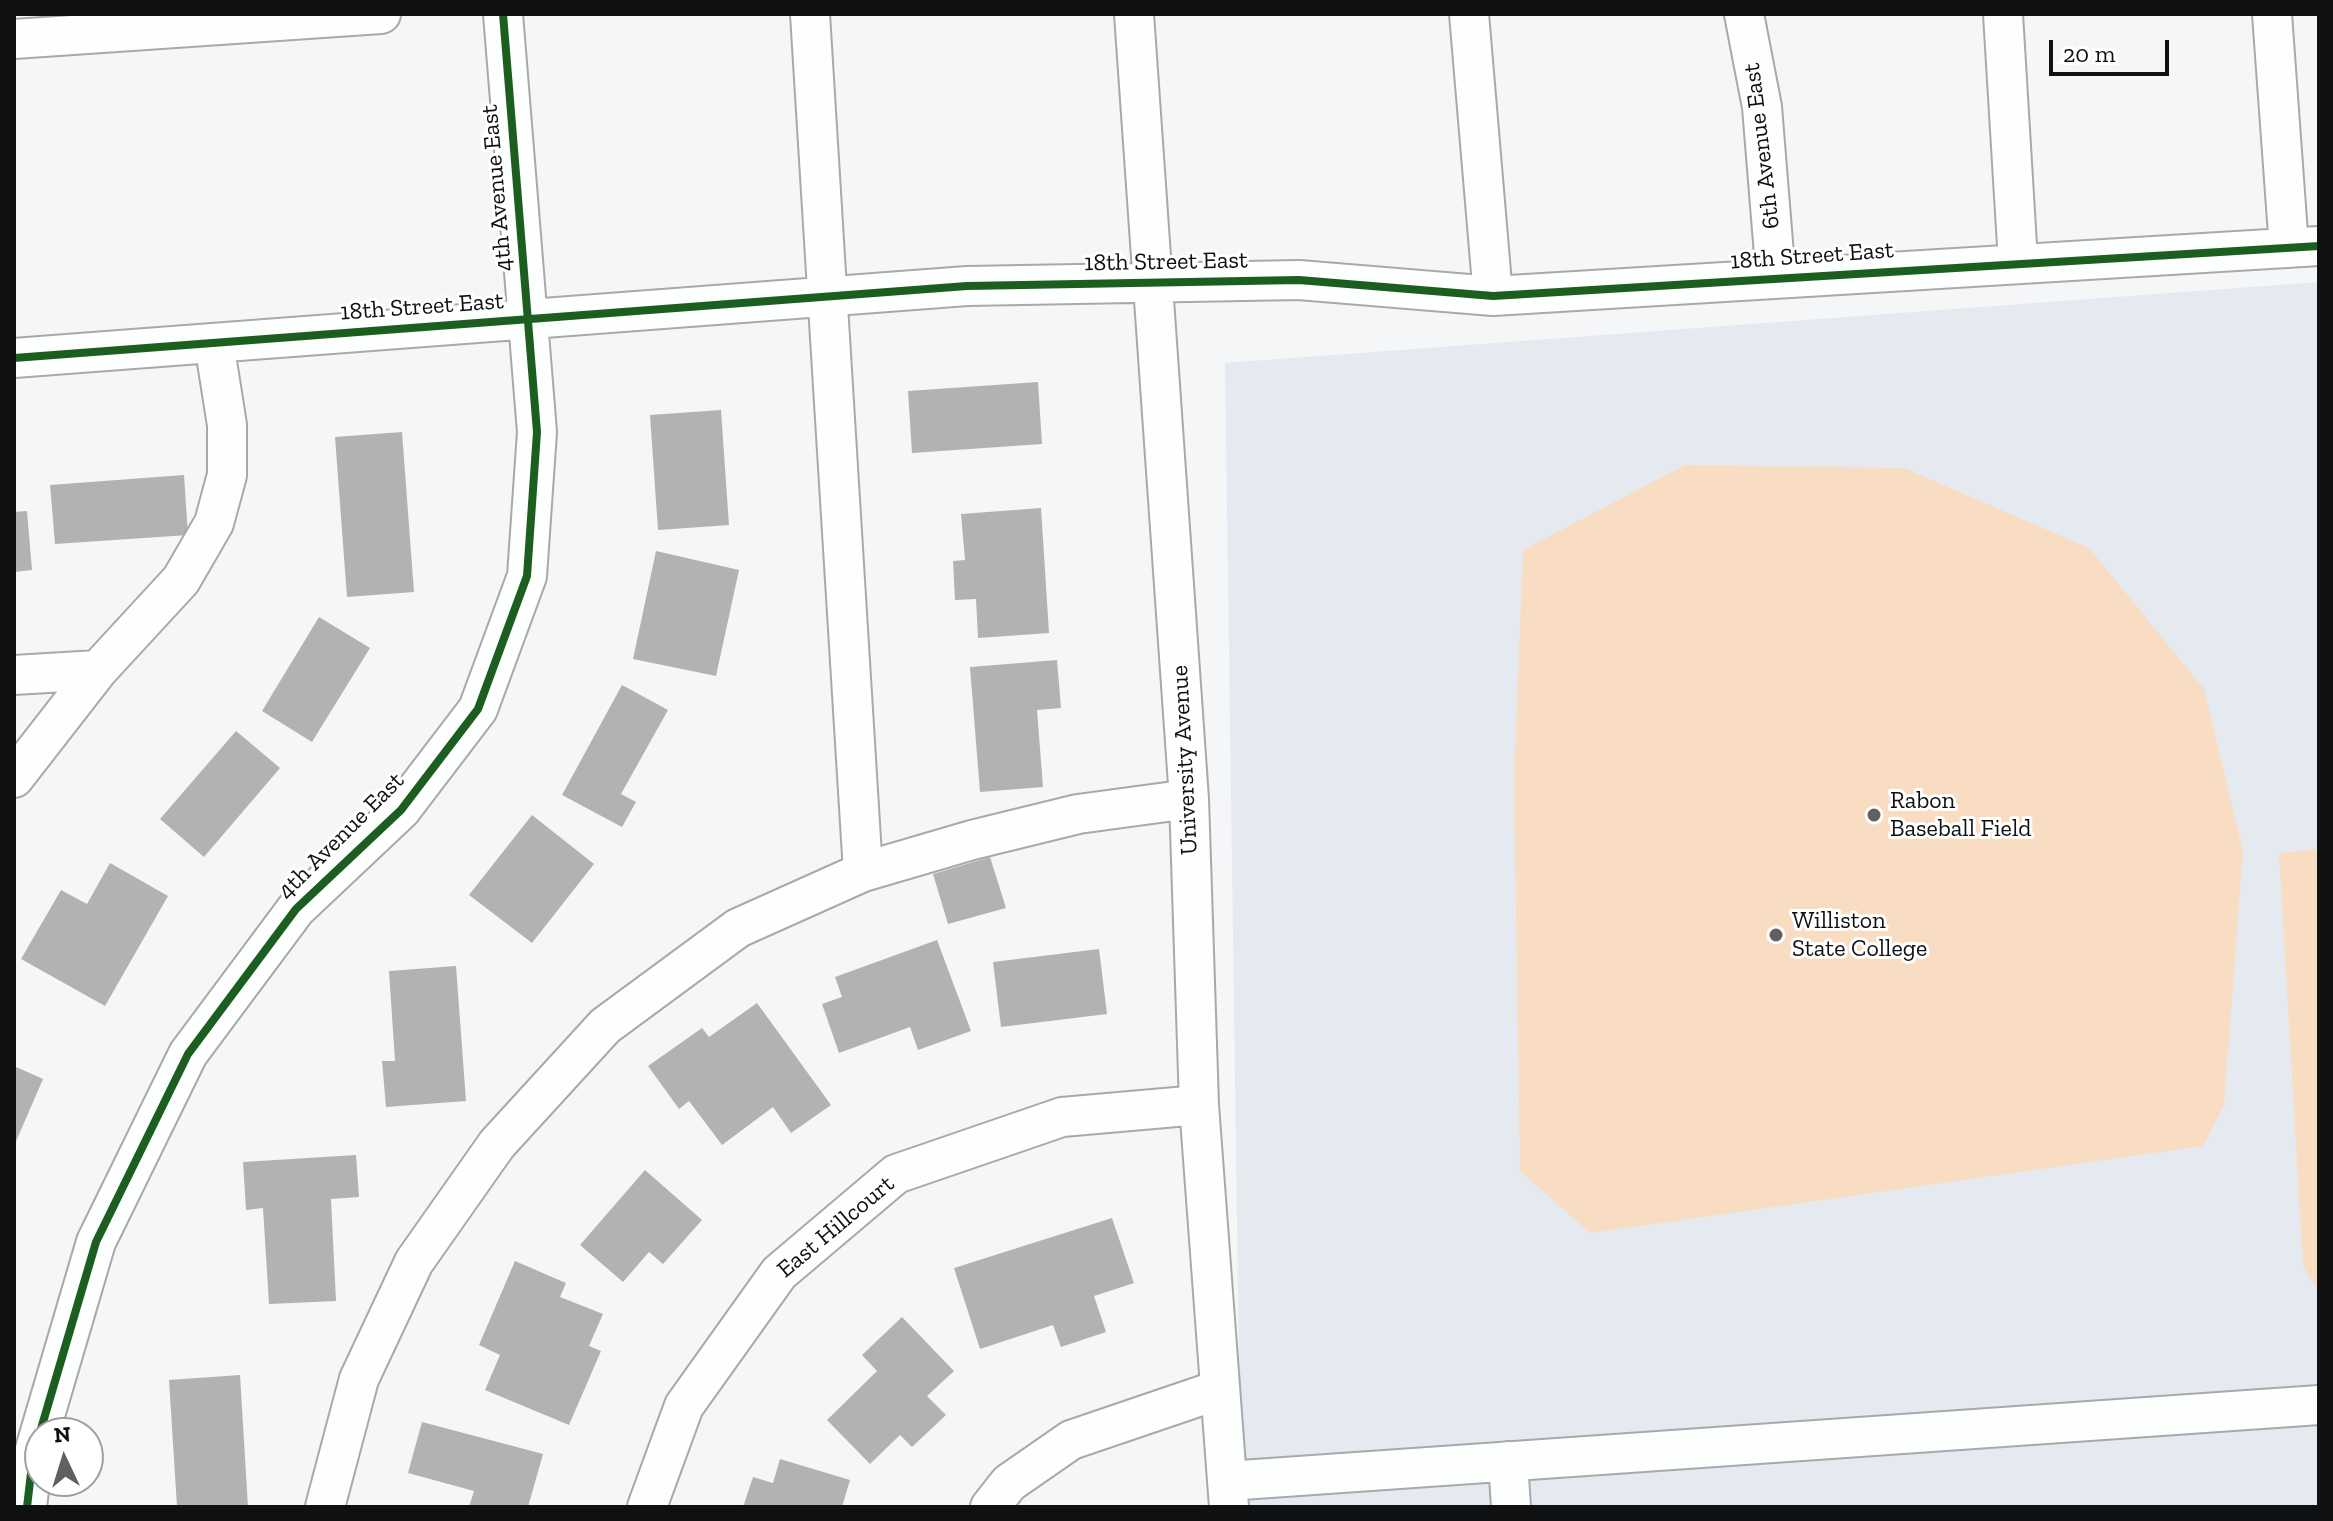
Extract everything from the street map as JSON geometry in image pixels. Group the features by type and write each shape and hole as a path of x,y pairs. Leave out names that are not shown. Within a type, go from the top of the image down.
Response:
{"street":[{"path":"14,39 381,14"},
{"name":"4th Avenue East","path":"27,1507 33,1456 96,1242 188,1054 296,909 401,810 478,709 527,576 537,432 503,14"},
{"path":"810,14 863,872"},
{"name":"University Avenue","path":"1134,14 1189,799 1199,1105 1228,1494"},
{"path":"1469,14 1493,296"},
{"name":"6th Avenue East","path":"1744,14 1762,107 1776,279"},
{"path":"2003,14 2018,262"},
{"path":"2272,14 2304,247"},
{"name":"18th Street East","path":"14,358 967,286 1299,280 1493,296 2304,247"},
{"path":"14,778 98,670 181,580 214,523 227,475 227,425 214,343"},
{"path":"14,675 98,670"},
{"path":"325,1507 359,1379 414,1262 497,1144 605,1026 738,928 863,872 972,840 1078,814 1189,799"},
{"name":"East Hillcourt","path":"647,1507 684,1406 779,1273 896,1174 1062,1117 1199,1105"},
{"path":"990,1507 1009,1483 1071,1440 1218,1390"},
{"path":"1228,1494 1508,1461 2319,1405"},
{"path":"1508,1461 1511,1507"}],"shaded area":[{"name":"Williston State College","path":"2319,282 2319,1507 1241,1507 1225,363"},
{"name":"Rabon Baseball Field","path":"1685,465 1904,468 2089,548 2204,689 2243,851 2224,1105 2203,1146 1590,1233 1520,1171 1514,779 1523,550"},
{"path":"2319,849 2319,1292 2303,1266 2279,853"}],"building":[{"path":"1038,382 1042,444 912,453 908,391"},
{"path":"721,410 729,525 658,530 650,415"},
{"path":"402,432 414,592 347,597 335,437"},
{"path":"184,475 188,535 55,544 50,485"},
{"path":"1041,508 1049,633 978,638 976,599 955,600 953,561 965,560 961,514"},
{"path":"27,511 32,570 14,572 14,512"},
{"path":"656,551 739,570 716,676 633,659"},
{"path":"319,617 370,648 312,742 262,711"},
{"path":"1057,660 1061,708 1037,710 1043,787 980,792 970,667"},
{"path":"622,685 668,710 621,794 636,802 622,827 562,795"},
{"path":"236,731 280,768 204,857 160,819"},
{"path":"532,815 594,864 532,943 469,895"},
{"path":"990,857 1006,908 948,924 933,874"},
{"path":"110,863 168,896 105,1006 21,959 61,890 87,904"},
{"path":"937,940 971,1031 918,1050 910,1027 839,1053 822,1004 842,997 835,977"},
{"path":"1099,949 1107,1014 1001,1027 993,962"},
{"path":"456,966 466,1101 386,1107 382,1061 395,1061 389,971"},
{"path":"757,1003 831,1105 791,1133 773,1107 722,1145 689,1101 679,1109 648,1066 702,1028 709,1037"},
{"path":"14,1066 43,1079 14,1146"},
{"path":"356,1155 359,1197 331,1199 336,1301 269,1304 263,1208 246,1210 243,1162"},
{"path":"645,1170 702,1220 663,1264 649,1252 623,1282 580,1245"},
{"path":"1112,1218 1134,1283 1094,1296 1106,1332 1061,1347 1053,1325 980,1349 954,1268"},
{"path":"515,1261 566,1283 560,1297 603,1314 589,1346 601,1351 569,1425 485,1390 500,1355 479,1345"},
{"path":"902,1317 954,1371 927,1396 946,1415 912,1447 900,1435 870,1464 827,1420 877,1371 862,1355"},
{"path":"240,1375 248,1507 177,1507 169,1380"},
{"path":"422,1422 543,1454 528,1507 469,1507 474,1491 408,1473"},
{"path":"780,1459 850,1480 842,1507 743,1507 753,1477 773,1483"}],"cycle path":[{"path":"27,1507 33,1456 96,1242 188,1054 296,909 401,810 478,709 527,576 537,432 503,14"},
{"path":"14,358 967,286 1299,280 1493,296 2319,246"}],"place":[{"name":"Rabon Baseball Field","path":"1874,815"},
{"name":"Williston State College","path":"1776,935"}]}
